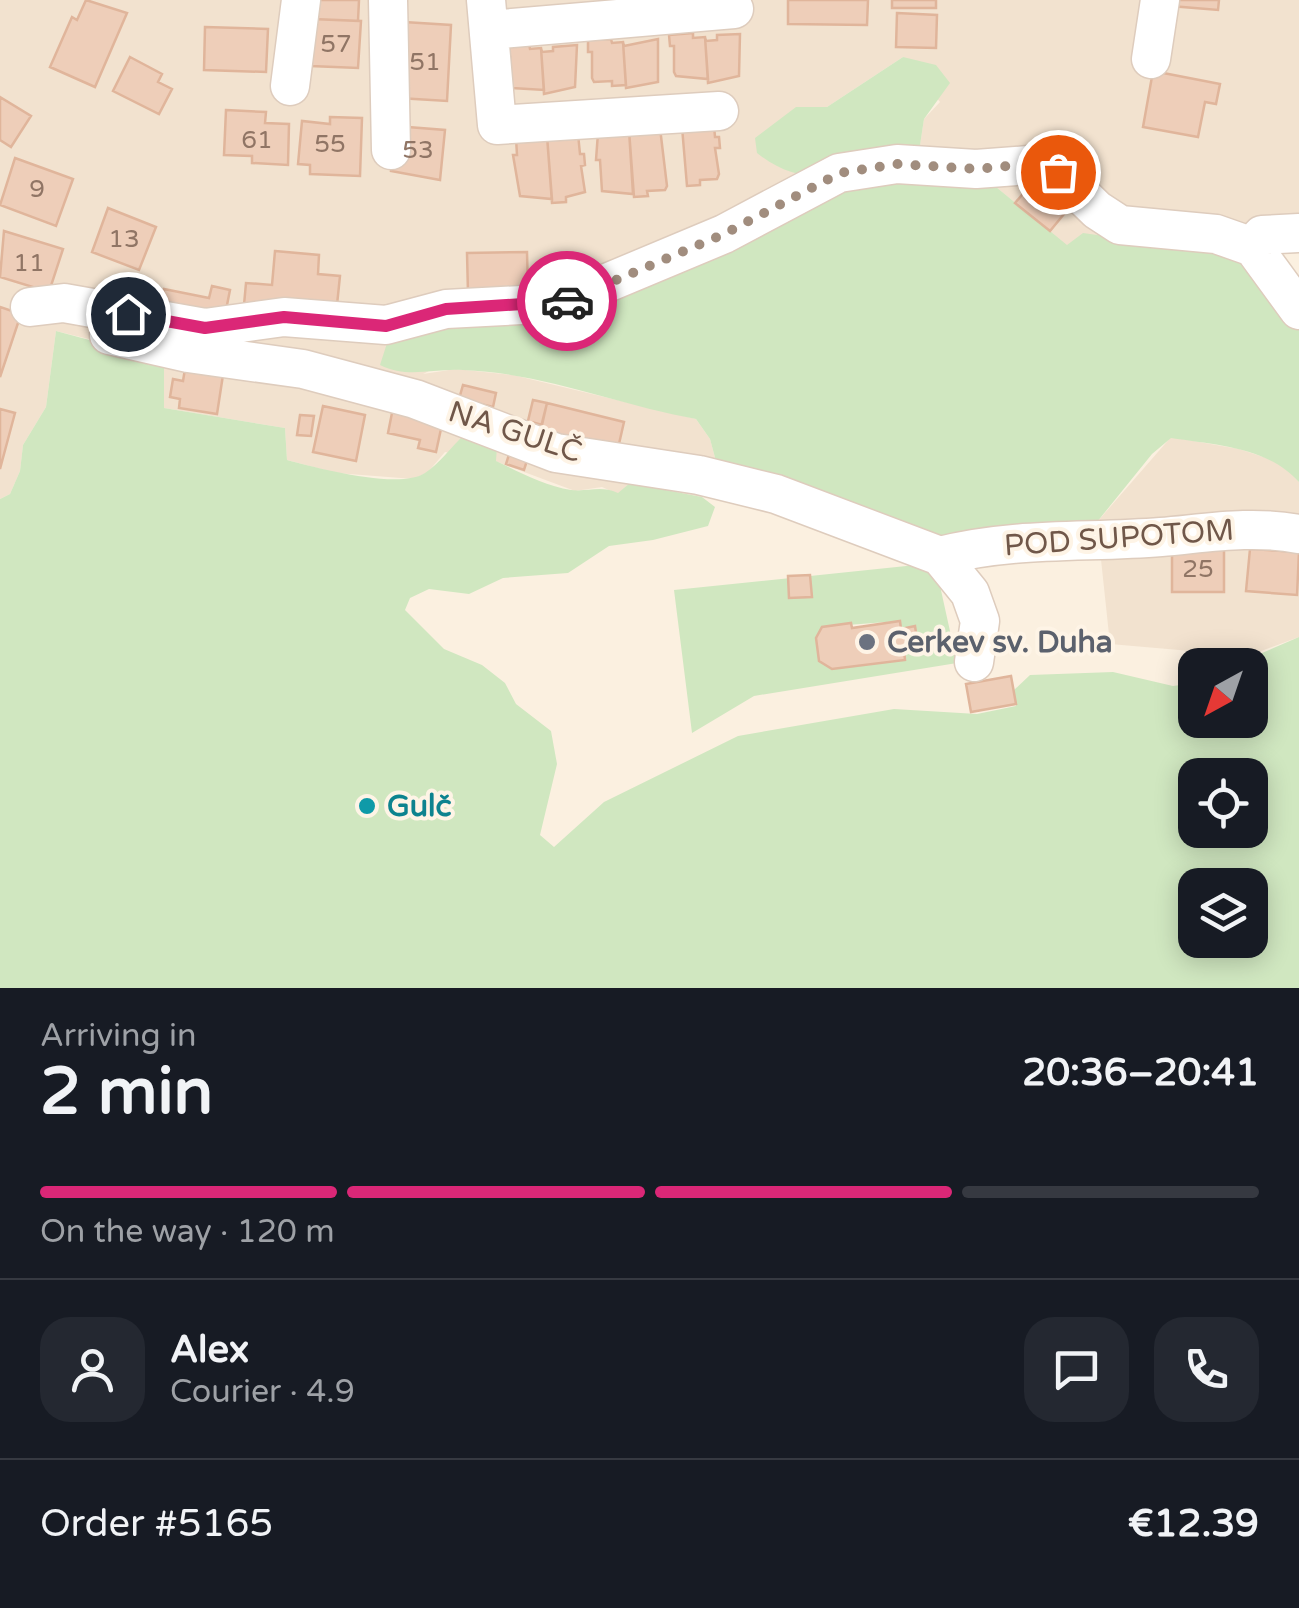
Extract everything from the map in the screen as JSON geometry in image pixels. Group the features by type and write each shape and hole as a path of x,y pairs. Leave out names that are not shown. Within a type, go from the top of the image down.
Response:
{"street":[{"path":"290,86 301,0"},
{"path":"388,0 391,150"},
{"path":"1151,59 1160,0"},
{"path":"719,111 496,125 488,15 734,9"},
{"name":"NA GULČ","path":"15,299 64,303 205,328 284,317 386,326 446,309 559,304 724,234 840,173 897,164 976,169 1029,164 1058,172 1097,210 1120,225 1216,234 1253,247"},
{"path":"1299,234 1262,235 1253,247 1299,310"},
{"name":"NA GULČ","path":"15,299 82,329 188,353 303,368 396,394 556,453 699,475 776,494 940,556"},
{"name":"POD SUPOTOM","path":"940,556 1059,539 1160,537 1242,528 1299,534"},
{"path":"940,556 970,593 980,621 974,662"}],"shaded area":[{"path":"0,0 1299,0 1299,241 1108,238 1067,246 990,182 919,152 924,119 940,102 903,57 827,107 796,107 810,180 423,374 456,369 513,375 696,419 710,439 717,465 702,497 630,483 618,494 602,487 575,491 495,461 445,452 428,472 414,479 336,473 287,460 285,428 164,408 113,345 56,331 46,407 23,445 20,471 10,494 0,499"},
{"path":"1171,437 1239,449 1282,463 1299,482 1299,637 1268,649 1178,650 1110,644 1097,522"}],"green space":[{"path":"903,57 936,65 950,83 924,119 919,152 855,171 816,176 797,174 757,153 755,138 796,107 827,107"},
{"path":"842,178 990,182 1067,245 1083,233 1238,255 1299,322 1299,482 1272,461 1257,455 1171,438 1152,454 1097,522 952,541 717,465 710,439 696,419 493,372 401,371 380,365 388,340 453,324"},
{"path":"56,331 164,360 164,408 285,428 287,460 318,468 358,476 413,478 430,469 464,435 497,447 496,461 571,490 618,493 630,483 702,497 715,507 708,526 609,546 568,573 503,578 469,594 429,589 410,598 405,610 444,649 482,665 505,683 516,704 551,731 557,764 540,835 554,847 604,802 738,736 894,709 977,714 1016,706 1014,690 1030,675 1113,672 1178,685 1178,738 1268,738 1268,650 1299,637 1299,988 0,988 0,499 10,494 20,471 23,445 46,407"},
{"path":"935,563 957,663 754,696 692,733 674,590","holes":["899,621 901,629 915,627 918,646 904,648 905,660 832,669 819,661 816,638 822,627"]}],"building":[{"path":"86,0 127,13 95,87 50,67 72,17 77,20"},
{"path":"314,0 359,0 358,21 313,19"},
{"path":"788,0 868,0 867,25 788,24"},
{"path":"892,0 936,0 936,8 892,8"},
{"path":"1172,0 1219,0 1218,10 1171,6"},
{"path":"897,13 937,15 936,48 896,47"},
{"path":"313,19 361,21 358,68 311,66"},
{"path":"404,22 451,25 447,101 399,98"},
{"path":"205,27 268,29 266,72 204,70"},
{"path":"693,33 693,38 705,37 708,79 676,76 674,72 674,46 670,46 669,35"},
{"path":"740,34 739,76 708,83 705,37 706,41 717,40 717,35"},
{"path":"611,39 612,43 623,42 626,85 612,86 612,81 594,82 592,78 588,40"},
{"path":"658,39 658,82 626,88 623,42 624,46"},
{"path":"529,44 530,49 541,48 544,90 512,88 510,83 510,57 506,57 505,46"},
{"path":"577,45 575,87 544,94 541,48 542,52"},
{"path":"130,57 162,74 158,82 172,89 159,114 113,91"},
{"path":"1153,71 1220,84 1216,104 1205,102 1198,137 1143,127"},
{"path":"0,97 31,116 11,147 0,140"},
{"path":"226,110 266,112 265,123 289,124 288,165 252,163 252,156 224,155"},
{"path":"330,117 362,118 360,176 310,174 310,165 298,164 302,121 330,124"},
{"path":"714,125 720,148 715,148 717,179 687,186 682,127"},
{"path":"395,126 445,130 440,180 391,171"},
{"path":"660,128 667,186 665,190 647,191 648,196 634,197 629,130"},
{"path":"629,130 633,194 602,191 600,160 596,160 598,133"},
{"path":"578,134 580,154 584,154 585,165 581,166 585,192 566,197 566,202 552,203 547,136"},
{"path":"547,136 552,199 520,196 513,155 517,155 516,138"},
{"path":"15,158 73,179 56,226 0,205"},
{"path":"1034,181 1043,189 1048,183 1064,196 1060,201 1069,208 1050,231 1015,203"},
{"path":"108,208 156,227 139,270 92,252"},
{"path":"4,231 63,249 49,292 0,277"},
{"path":"275,251 319,255 318,274 340,276 337,305 244,305 246,283 272,285"},
{"path":"527,252 528,292 468,293 467,253"},
{"path":"212,286 230,290 225,315 159,317 164,289 209,298"},
{"path":"0,307 21,314 0,377"},
{"path":"185,369 223,375 217,414 179,408 180,399 170,397 173,379 183,381"},
{"path":"463,385 496,393 493,407 459,399"},
{"path":"533,400 547,403 542,425 528,421"},
{"path":"394,403 444,415 436,452 418,448 420,440 388,433"},
{"path":"547,403 624,422 616,457 538,439"},
{"path":"323,406 365,415 356,461 313,452"},
{"path":"0,409 15,413 0,469"},
{"path":"300,415 314,416 311,436 297,435"},
{"path":"512,445 530,451 524,470 506,464"},
{"path":"1172,546 1224,546 1224,592 1172,592"},
{"path":"1250,549 1299,552 1297,595 1246,591"},
{"path":"810,575 812,597 789,598 788,576"},
{"name":"Cerkev sv. Duha","path":"900,621 901,629 915,626 918,646 904,648 905,660 832,669 819,661 816,638 822,627 851,623 852,628"},
{"path":"1011,676 1016,704 971,712 966,684"}],"way so far":[{"path":"567,301 655,264 687,246 724,234 840,173 897,164 998,169 1029,164 1058,172"}],"place":[{"name":"Cerkev sv. Duha","path":"867,642"},
{"name":"Gulč","path":"367,806"}],"route":[{"path":"128,314 205,328 284,317 386,326 446,309 567,301"}]}
